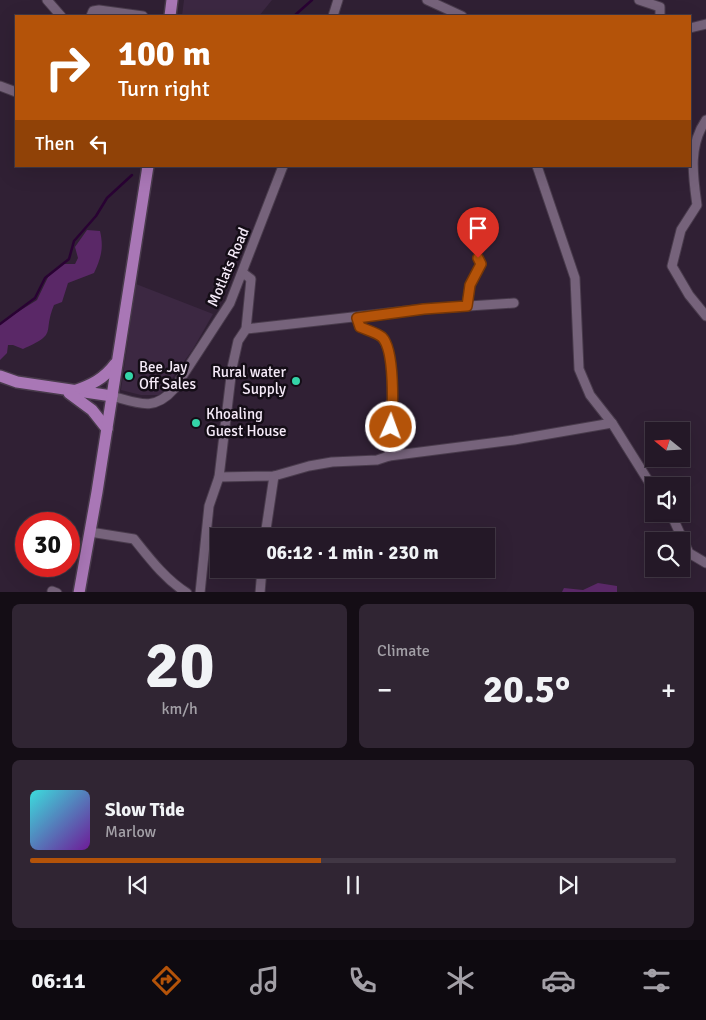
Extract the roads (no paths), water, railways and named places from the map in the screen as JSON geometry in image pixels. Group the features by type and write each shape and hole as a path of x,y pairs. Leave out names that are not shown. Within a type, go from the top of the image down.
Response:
{"main road":[{"path":"170,15 172,0"},
{"path":"79,592 107,429 148,167"},
{"path":"69,391 94,384 108,375 118,360"},
{"path":"0,376 16,382 112,396"},
{"path":"69,391 92,410 107,429"}],"street":[{"path":"46,0 60,15"},
{"path":"333,15 338,0"},
{"path":"427,0 460,15"},
{"path":"639,0 660,7 660,15"},
{"path":"92,15 93,11 99,10 136,15"},
{"path":"691,28 706,24"},
{"path":"0,86 15,92"},
{"path":"706,120 699,130 694,146 692,173 697,205 681,230 672,266 689,295 706,316"},
{"name":"Motlats Road","path":"112,396 144,404 158,403 166,399 226,310 243,273 283,167"},
{"path":"537,167 575,278 579,369 590,395 612,423 646,477"},
{"path":"467,306 470,285 481,264 478,258"},
{"path":"200,592 209,506 219,477 232,368 238,341 246,329 251,279 243,273"},
{"path":"246,329 424,309 514,303"},
{"path":"357,318 360,327 382,337 387,347 392,412 389,456"},
{"path":"219,477 274,476 332,462 377,460 389,456 514,440 612,423"},
{"path":"265,528 274,476"},
{"path":"674,522 688,553 706,563"},
{"path":"90,532 134,539 153,563 176,585 187,592"},
{"path":"260,592 261,578"}],"waterway":[{"path":"295,15 312,0"},
{"path":"0,324 35,298 45,278 69,259 74,241 96,216 107,198 132,175"}],"place":[{"name":"Bee Jay Off Sales","path":"129,376"},
{"name":"Rural water Supply","path":"296,381"},
{"name":"Khoaling Guest House","path":"196,423"}]}
